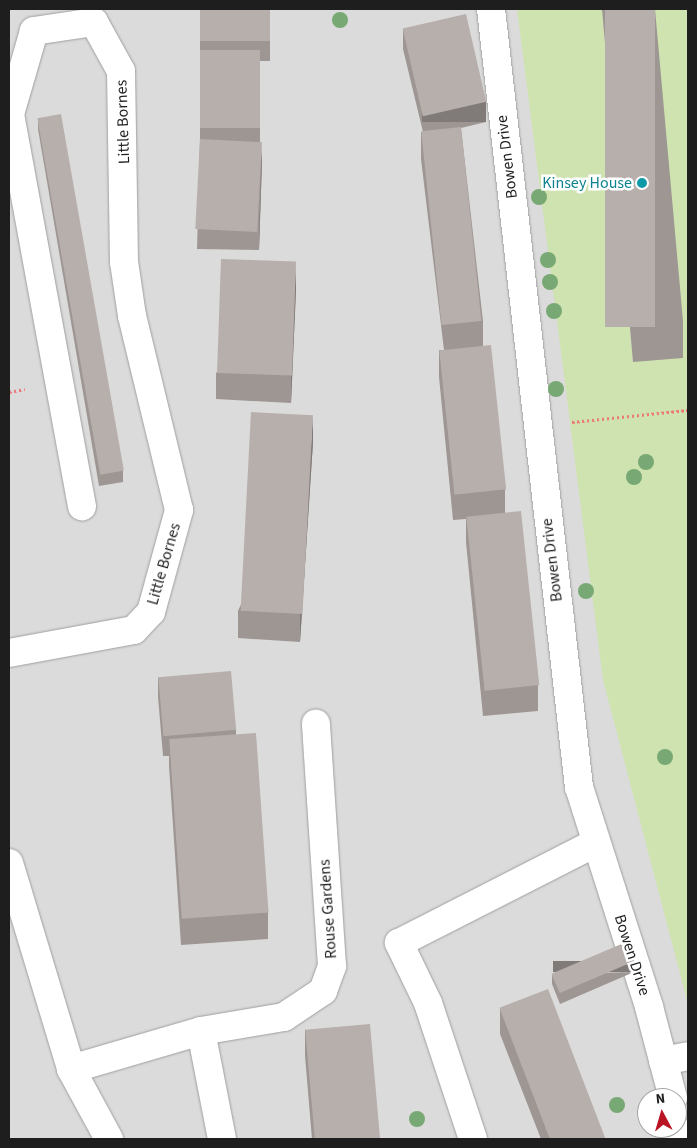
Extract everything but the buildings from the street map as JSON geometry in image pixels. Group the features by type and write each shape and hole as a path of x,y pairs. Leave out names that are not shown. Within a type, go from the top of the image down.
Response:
{"street":[{"name":"Bowen Drive","path":"491,9 579,787 594,843 676,1058 674,1088"},
{"name":"Little Bornes","path":"9,653 134,630 151,612 179,510 132,316 124,262 121,71 94,22 34,31 10,114 82,506"},
{"name":"Rouse Gardens","path":"71,1069 201,1031 284,1017 324,991 332,966 316,724"},
{"path":"473,1139 428,1004 399,943 594,843"},
{"path":"9,863 71,1069 109,1139"},
{"path":"201,1031 222,1139"}],"path":[{"path":"538,426 688,410"}],"shaded area":[{"path":"9,9 688,9 688,1139 9,1139"}],"green space":[{"path":"517,9 602,9 633,362 651,9 688,9 688,1004 603,680"}],"place":[{"name":"Kinsey House","path":"642,183"}]}
